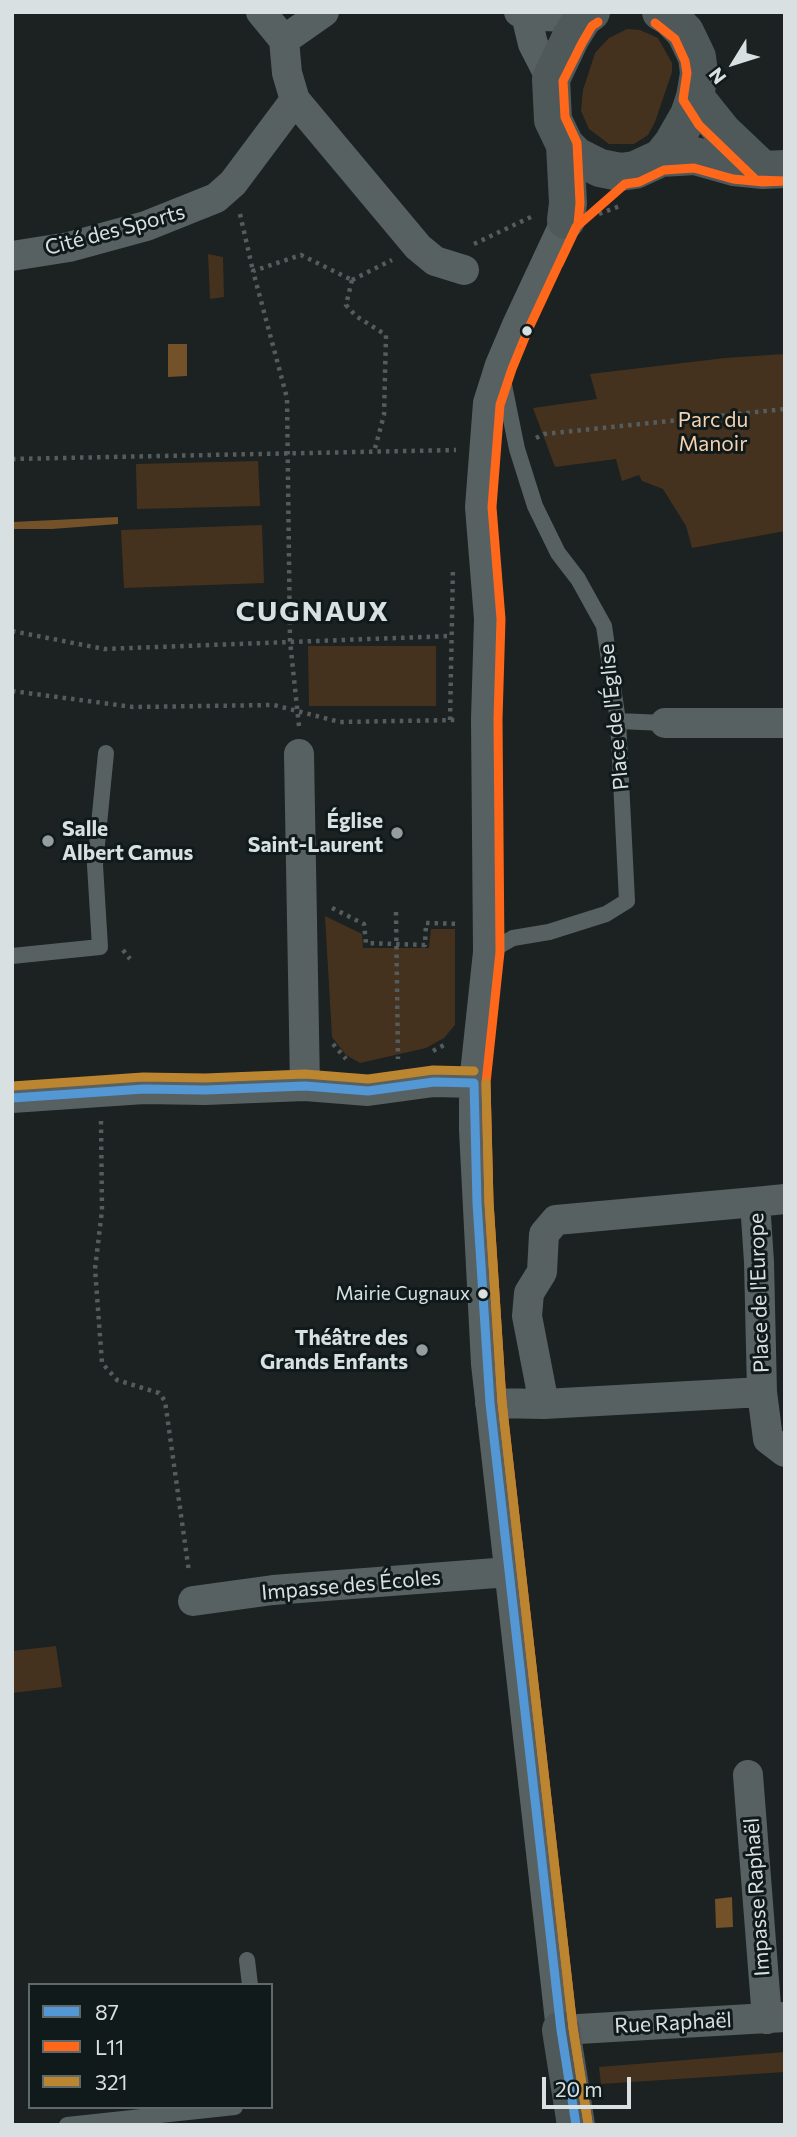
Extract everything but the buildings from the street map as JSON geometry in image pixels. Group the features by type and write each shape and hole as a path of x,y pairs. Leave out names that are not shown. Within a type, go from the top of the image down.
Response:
{"main road":[{"path":"661,158 678,134 695,97 699,73 697,57 685,32 668,13"},
{"path":"587,15 571,37 551,79 553,120 565,145 576,156 591,164 620,172 635,170 661,158 695,156 734,167 774,169"},
{"path":"695,97 723,132 774,169"},
{"path":"555,215 568,203 565,145"},
{"path":"555,215 620,172"},
{"path":"561,2030 576,2125"}],"street":[{"path":"261,12 284,40 295,100 418,247 435,261 466,258"},
{"path":"284,40 324,12"},
{"path":"551,79 533,44 522,14 587,15"},
{"name":"Cité des Sports","path":"12,256 69,247 146,226 216,198 233,183 295,100"},
{"path":"555,215 488,403 481,508 489,619 486,719 488,938 474,1083 477,1203 490,1403 561,2030"},
{"path":"665,723 785,723"},
{"path":"299,754 304,1086"},
{"path":"12,1098 101,1092 304,1086 368,1091 434,1082 474,1083"},
{"path":"755,1202 785,1199"},
{"name":"Place de l'Europe","path":"490,1403 544,1404 762,1392 755,1202 556,1220 544,1234 542,1272 529,1293 527,1316 544,1404"},
{"path":"762,1392 768,1439 785,1452"},
{"name":"Impasse des Écoles","path":"193,1601 272,1590 509,1572"},
{"name":"Impasse Raphaël","path":"748,1775 776,2018"},
{"name":"Rue Raphaël","path":"561,2030 776,2018"}],"lane":[{"name":"Place de l'Église","path":"488,938 513,938 549,932 606,914 627,901 618,721 604,626 578,579 558,553 535,506 517,449 500,365"},
{"path":"618,721 665,723"},
{"path":"12,956 100,947 95,865 106,753"},
{"path":"247,1960 250,1983"},
{"path":"67,2125 216,2109"}],"path":[{"path":"233,183 253,271 288,398 290,641 299,711 299,754"},
{"path":"466,258 489,238 555,215"},
{"path":"352,279 418,247"},
{"path":"253,271 302,255 352,279"},
{"path":"352,279 346,305 356,316 386,334 384,415 374,452"},
{"path":"517,449 544,434 785,409"},
{"path":"451,450 451,464"},
{"path":"12,460 458,450"},
{"path":"450,720 452,558"},
{"path":"12,631 104,649 450,636"},
{"path":"12,691 133,707 274,705 340,722 486,719"},
{"path":"300,915 328,905 364,924 366,943 425,945 426,923 488,938"},
{"path":"396,912 398,1059"},
{"path":"333,1043 353,1068"},
{"path":"421,1054 433,1051 434,1082"},
{"path":"386,1061 410,1056"},
{"path":"101,1092 102,1210 94,1269 102,1363 117,1380 159,1393 165,1401 193,1601"}],"green space":[{"path":"627,29 640,30 658,38 672,63 672,72 648,135 634,144 609,144 589,129 581,111 583,90 595,53 609,38"},
{"path":"208,254 223,257 224,297 210,299"},
{"name":"Parc du Manoir","path":"785,354 785,531 692,548 686,526 663,489 642,481 639,475 622,481 616,459 555,467 533,408 597,399 590,374 725,358"},
{"path":"258,461 260,506 137,509 136,464"},
{"path":"262,525 264,583 124,588 121,530"},
{"path":"308,646 436,646 436,706 309,706"},
{"path":"325,916 362,934 363,948 429,948 431,929 455,929 455,1025 444,1038 426,1048 360,1063 346,1055 332,1037"},
{"path":"56,1646 62,1687 12,1693 12,1651"},
{"path":"785,2052 785,2072 601,2084 599,2067"}],"shaded area":[{"path":"168,344 187,344 187,376 168,377"},
{"path":"118,517 118,524 12,529 12,522"},
{"path":"732,1897 733,1927 716,1928 715,1899"}],"transit line":[{"name":"L11","path":"559,264 578,224 580,203 577,143 565,117 563,81 592,26 598,22"},
{"name":"L11","path":"655,23 675,39 685,61 687,73 683,100 699,125 756,180 785,181"},
{"name":"L11","path":"588,2123 573,2028 502,1402 489,1202 486,1083 500,952 498,719 501,619 492,507 500,405 528,330 576,227 625,184 639,182 664,170 694,168 733,179 785,181"},
{"name":"321","path":"12,1086 143,1077 205,1078 305,1074 368,1079 433,1070 474,1071"},
{"name":"87","path":"12,1098 144,1089 205,1090 305,1086 368,1091 434,1082 474,1083"},
{"name":"87","path":"474,1083 477,1203 490,1403 561,2030 576,2125"},
{"name":"321","path":"486,1083 489,1202 502,1402 573,2028 588,2123"}],"place":[{"name":"Église Saint-Laurent","path":"397,833"},
{"name":"Salle Albert Camus","path":"48,841"},
{"name":"Mairie Cugnaux","path":"483,1294"},
{"name":"Théâtre des Grands Enfants","path":"422,1350"}],"district":[{"name":"CUGNAUX","path":"313,612"}]}
